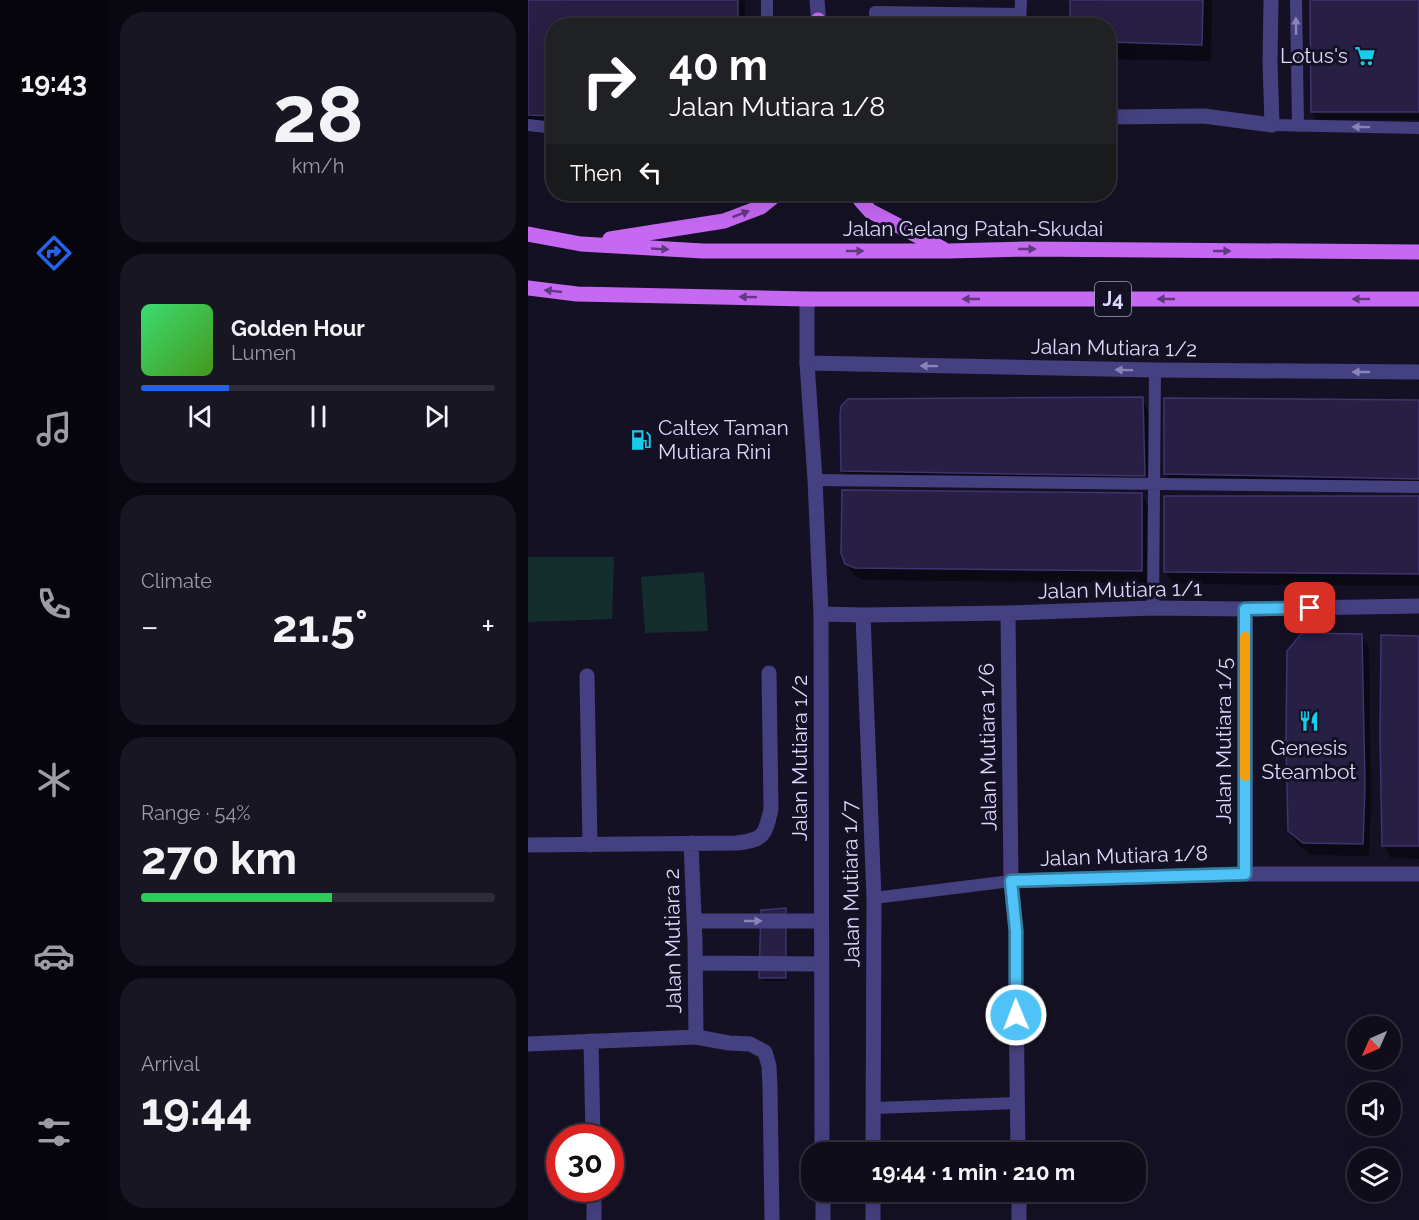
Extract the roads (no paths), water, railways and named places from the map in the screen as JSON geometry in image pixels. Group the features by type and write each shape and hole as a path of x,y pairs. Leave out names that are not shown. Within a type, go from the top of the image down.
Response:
{"main road":[{"path":"581,244 723,221 760,207 768,201"},
{"path":"861,201 870,211 948,251"},
{"name":"Jalan Gelang Patah-Skudai","path":"528,234 581,244 703,251 1026,249 1419,252"},
{"name":"J4","path":"528,288 577,294 807,299 1419,299"}],"street":[{"path":"817,0 818,18"},
{"path":"1116,117 1204,116 1272,125 1271,0"},
{"name":"Jalan Mutiara 1/2","path":"807,299 807,363 821,614 822,1142"},
{"name":"Jalan Mutiara 1/2","path":"807,363 1155,370 1419,372"},
{"name":"Jalan Mutiara 1/1","path":"821,614 1419,606"},
{"name":"Jalan Mutiara 1/5","path":"1245,609 1245,874"},
{"name":"Jalan Mutiara 1/6","path":"1008,613 1011,881 1016,931 1018,1142"},
{"name":"Jalan Mutiara 1/7","path":"863,615 874,898 873,1142"},
{"name":"Jalan Mutiara 2","path":"528,845 736,843 753,841 761,836 766,829 771,809 769,673"},
{"path":"587,676 590,845"},
{"name":"Jalan Mutiara 2","path":"691,843 696,1037"},
{"name":"Jalan Mutiara 1/8","path":"1011,881 1245,874 1419,874"},
{"path":"694,921 821,921"},
{"path":"695,963 821,964"},
{"name":"Jalan Mutiara 2","path":"528,1044 696,1037 750,1044 765,1052 769,1066 772,1220"},
{"path":"591,1041 593,1124"},
{"path":"594,1202 594,1220"},
{"path":"823,1202 823,1220"},
{"path":"873,1202 873,1220"},
{"path":"1019,1202 1019,1220"}],"lane":[{"path":"767,0 767,18"},
{"path":"1020,18 1021,0"},
{"path":"1296,0 1298,126"},
{"path":"875,6 999,18"},
{"path":"528,125 546,127"},
{"path":"1272,125 1419,129"},
{"path":"1153,608 1155,370"},
{"path":"815,480 1419,487"},
{"path":"874,898 1011,881"},
{"path":"874,1108 1018,1103"}],"place":[{"name":"Lotus's","path":"1365,56"},
{"name":"Caltex Taman Mutiara Rini","path":"641,440"},
{"name":"Genesis Steambot","path":"1309,721"}]}
